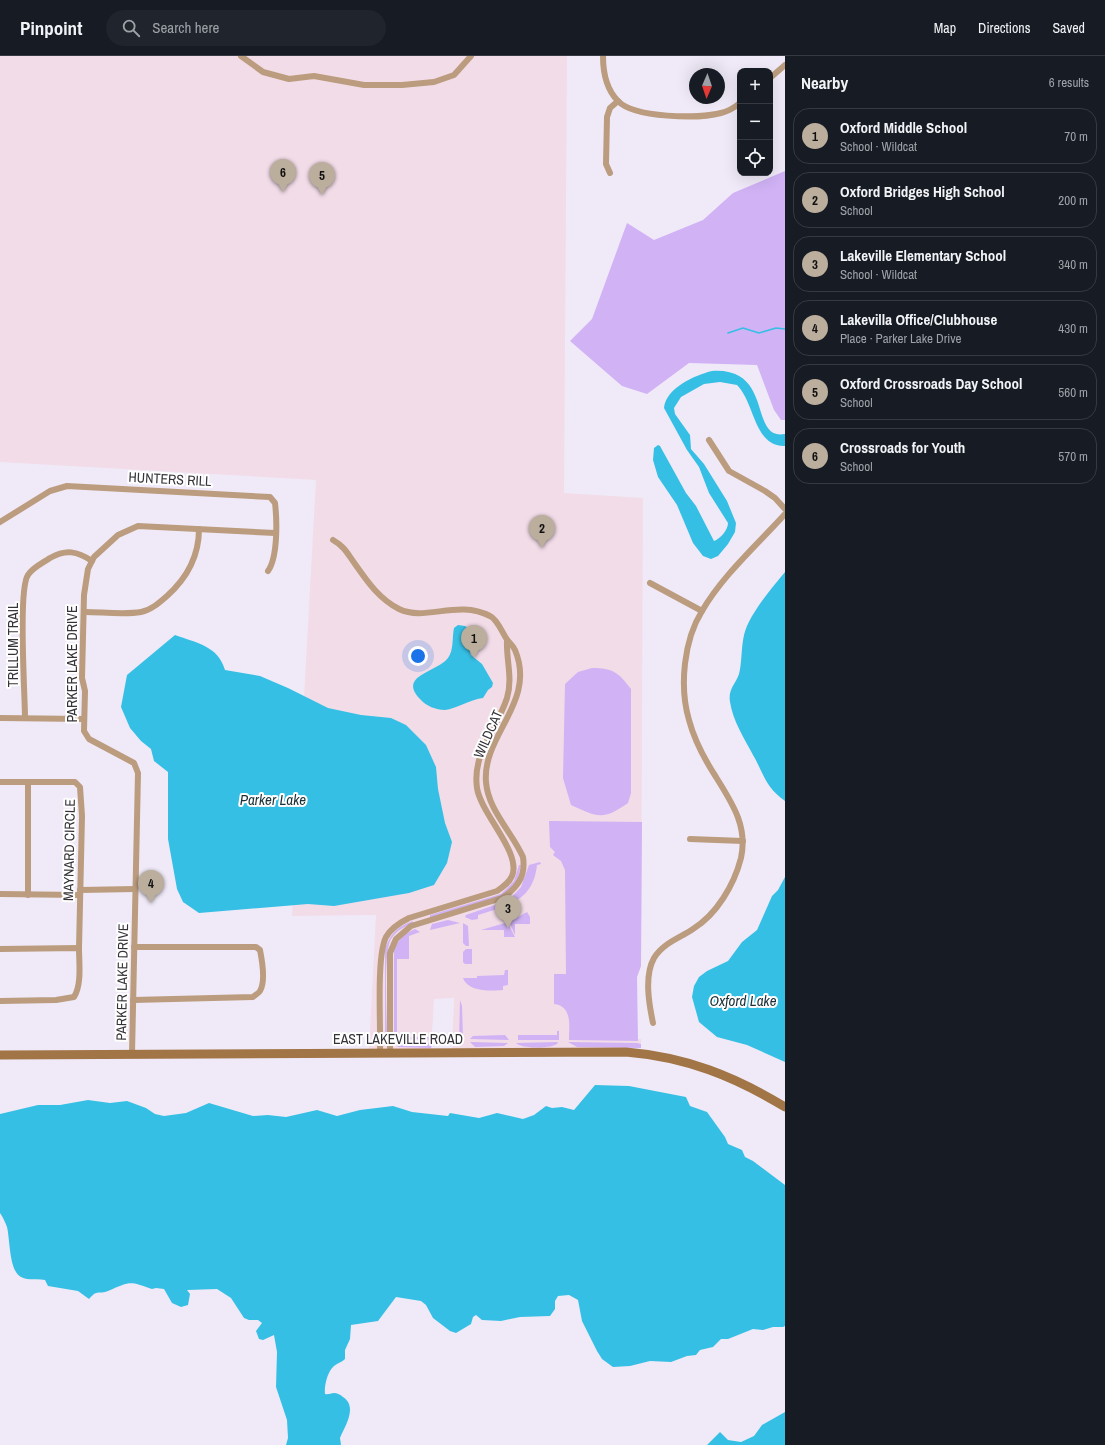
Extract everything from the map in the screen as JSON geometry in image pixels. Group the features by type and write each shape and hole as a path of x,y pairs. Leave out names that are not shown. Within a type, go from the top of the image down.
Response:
{"main road":[{"name":"EAST LAKEVILLE ROAD","path":"0,1055 605,1052 648,1054 683,1061 721,1073 750,1087 785,1107"}],"street":[{"path":"241,56 263,72 289,80 314,76 364,85 402,85 434,82 454,75 471,56"},
{"path":"603,56 603,67 607,85 618,101 630,110 643,113 695,116 721,113 734,108 739,104"},
{"path":"773,76 785,66"},
{"path":"610,173 606,164 607,117 610,108 618,101"},
{"path":"709,440 730,471 765,491 775,498 785,509"},
{"name":"HUNTERS RILL","path":"0,522 50,491 72,486 270,497 275,502 275,555 268,570"},
{"path":"653,1023 649,990 654,959 663,947 694,929 718,906 730,886 738,868 743,841 742,826 738,812 707,763 689,720 684,687 692,632 713,593 785,514"},
{"name":"PARKER LAKE DRIVE","path":"132,1054 137,768 125,758 89,739 84,731 85,691 82,678 86,580 92,561 118,535 138,526 275,533"},
{"path":"85,612 139,612 158,604 182,582 190,569 195,559 199,543 199,529"},
{"name":"WILDCAT","path":"333,540 343,546 374,590 385,601 399,609 418,613 454,608 474,610 492,616 514,648 519,664 519,682 516,700 492,748 486,769 486,781 492,803 522,857 524,866 521,880 514,890 502,898 421,922 403,931 396,939 390,953 385,1053"},
{"name":"TRILLUM TRAIL","path":"25,718 23,670 26,579 36,567 62,552 82,554 92,561"},
{"path":"650,582 702,611"},
{"name":"WILDCAT","path":"508,640 507,652 510,665 510,680 507,697 484,745 476,768 476,774 479,795 483,807 511,853 513,860"},
{"path":"0,718 84,719"},
{"name":"MAYNARD CIRCLE","path":"0,782 75,782 80,787 82,816 77,993 74,997 56,1000 0,1001"},
{"path":"28,782 28,895"},
{"path":"690,840 743,841"},
{"path":"385,1053 381,952 388,933 397,924 418,914 497,891 507,883 512,876 515,866 513,860 522,857"},
{"path":"0,894 28,895 135,888"},
{"path":"418,914 421,922"},
{"path":"133,1000 253,997 260,991 263,981 262,957 260,950 256,946 134,947"},
{"path":"0,949 79,948"}],"shaded area":[{"path":"0,56 567,56 564,493 643,498 641,966 637,977 636,1039 641,1039 641,1048 452,1050 454,998 434,999 431,1050 369,1050 376,915 292,916 316,480 0,462"},
{"path":"785,171 785,420 781,420 774,410 757,365 689,363 647,394 622,386 570,341 592,319 627,223 654,240 703,220 733,193"},
{"path":"592,668 605,669 614,672 631,689 631,793 628,803 606,815 594,814 571,805 563,778 565,684 578,672"},
{"path":"549,821 642,822 641,966 637,977 638,1041 569,1040 569,1018 567,1013 560,1006 554,1004 554,974 566,974 565,870 561,861 553,855 555,852 550,847"},
{"path":"540,862 541,864 537,865 535,877 530,887 518,900 478,915 478,919 472,920 465,917 466,915 509,900 521,887 529,865"},
{"path":"519,865 521,865 517,882 503,896 430,918 430,915 501,894 514,881"},
{"path":"527,912 530,917 530,924 515,924 515,935 510,924 511,921"},
{"path":"448,920 460,923 430,930 432,924"},
{"path":"413,921 413,923 396,933 391,939 389,946 386,971 387,1038 385,1039 385,949 389,939 395,931 403,925"},
{"path":"463,923 468,926 469,946 466,946 463,943"},
{"path":"505,923 509,925 515,937 504,937 504,930 481,930"},
{"path":"415,929 420,932 409,936 409,959 397,959 397,1037 432,1037 432,1041 426,1039 394,1040 394,951 397,943 402,937"},
{"path":"466,949 472,949 472,964 465,964 463,962 463,952"},
{"path":"505,970 508,970 508,985 503,986 503,990 480,990 470,986 463,978 504,975"},
{"path":"460,1000 462,1006 463,1039 461,1044 459,1044"},
{"path":"557,1031 559,1031 559,1040 518,1040 518,1035 557,1035"},
{"path":"505,1035 509,1040 470,1039 473,1036"},
{"path":"394,1042 427,1042 432,1044 431,1048 398,1047"},
{"path":"470,1042 508,1043 504,1046 475,1047"},
{"path":"568,1042 637,1043 641,1044 641,1048 577,1047"},
{"path":"516,1043 558,1043 555,1045 537,1048 519,1045"}],"water":[{"path":"712,371 732,373 745,380 753,391 767,427 774,433 785,434 785,446 775,444 767,439 761,432 748,402 737,385 720,382 704,384 681,397 674,408 675,414 690,435 691,449 704,464 727,501 736,523 735,532 728,544 718,556 711,559 703,556 693,543 677,505 658,477 653,460 654,448 658,445 660,446 686,493 696,506 714,541 719,538 728,526 728,523 709,493 699,467 687,450 664,408 670,394 682,384 690,379"},
{"path":"785,572 785,801 773,791 769,785 736,723 731,709 730,694 739,674 743,640 747,627 756,610"},
{"path":"458,625 465,626 473,631 469,648 471,655 482,664 493,683 492,687 483,698 454,708 445,710 428,706 414,691 413,685 416,679 421,675 448,658 452,647 454,628"},
{"name":"Parker Lake","path":"175,635 199,643 212,650 222,662 225,670 260,676 328,708 361,715 391,718 406,725 426,745 436,767 438,789 445,823 452,842 447,863 434,885 409,893 334,906 308,904 199,913 183,902 177,889 168,839 168,772 154,761 151,749 141,741 130,728 121,707 127,675"},
{"name":"Oxford Lake","path":"785,877 785,1062 747,1045 717,1037 699,1022 692,997 694,986 699,977 707,971 728,961 742,942 757,930 772,896 778,890"},
{"path":"595,1085 629,1086 686,1097 690,1106 707,1112 725,1137 728,1144 742,1150 745,1157 753,1161 785,1185 785,1326 763,1330 753,1329 728,1339 721,1339 713,1347 700,1350 696,1355 687,1356 671,1362 650,1361 630,1366 613,1367 602,1359 597,1351 582,1321 578,1300 569,1295 558,1296 555,1301 555,1309 550,1316 520,1317 501,1321 482,1320 476,1315 473,1317 471,1324 456,1333 450,1331 433,1318 426,1305 421,1301 396,1297 378,1321 351,1325 350,1339 345,1350 345,1359 334,1366 328,1376 325,1394 339,1394 350,1406 349,1417 340,1438 341,1445 286,1445 288,1438 287,1420 276,1387 277,1352 274,1335 263,1340 259,1339 256,1331 262,1323 258,1320 249,1320 244,1318 231,1298 217,1289 187,1290 190,1294 188,1305 181,1307 172,1303 164,1289 152,1289 130,1283 121,1285 106,1292 96,1293 89,1299 78,1291 48,1286 45,1280 27,1279 21,1277 17,1274 12,1262 7,1227 0,1213 0,1114 38,1105 60,1105 88,1100 110,1103 127,1101 146,1108 155,1114 164,1116 186,1113 209,1103 253,1116 268,1115 286,1117 317,1110 337,1116 360,1110 393,1106 412,1112 448,1116 450,1113 479,1118 497,1113 523,1119 534,1115 546,1106 552,1108 562,1107 574,1110"},
{"path":"785,1412 785,1445 707,1445 720,1432 728,1440 741,1442 754,1436 762,1425"}],"waterway":[{"path":"728,333 743,328 759,333 776,328 785,329"}],"place":[{"name":"Crossroads for Youth","path":"283,192"},
{"name":"Oxford Crossroads Day School","path":"322,195"},
{"name":"Oxford Bridges High School","path":"542,548"},
{"name":"Oxford Middle School","path":"474,658"},
{"name":"Lakevilla Office/Clubhouse","path":"151,903"},
{"name":"Lakeville Elementary School","path":"508,928"}]}
